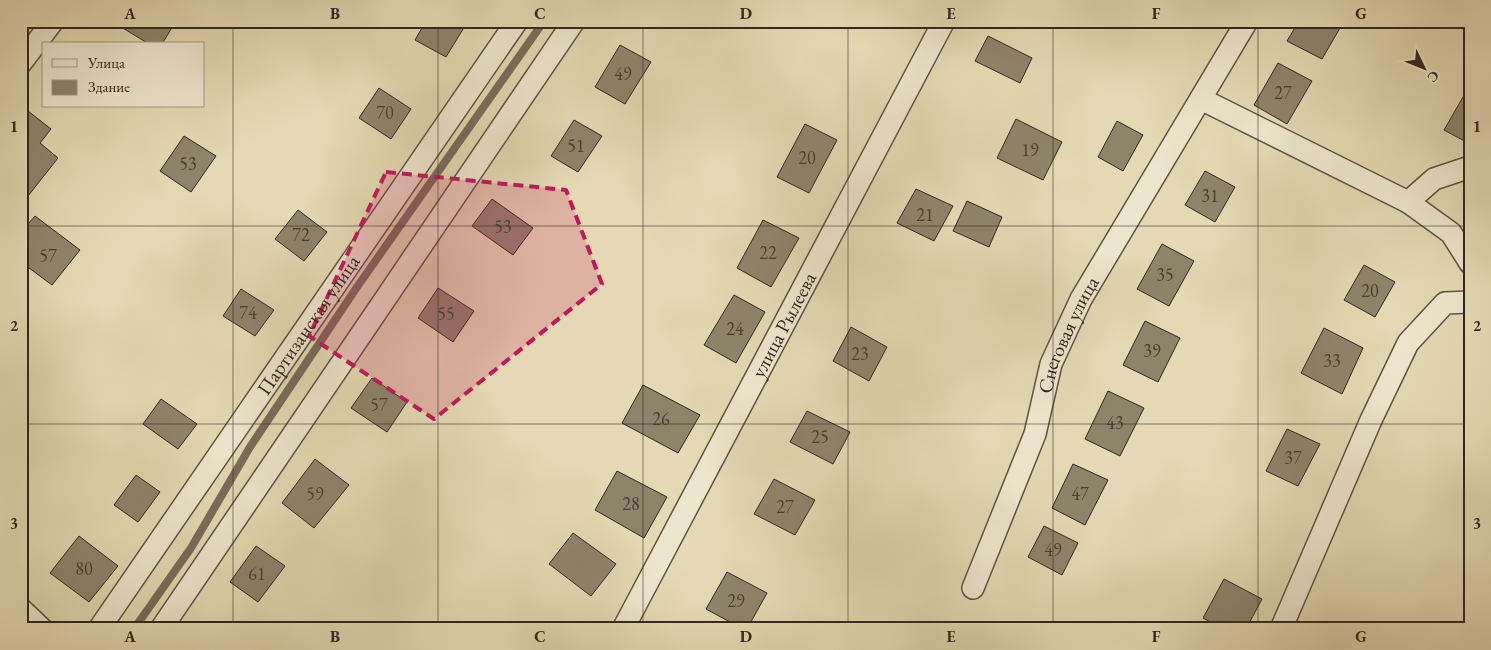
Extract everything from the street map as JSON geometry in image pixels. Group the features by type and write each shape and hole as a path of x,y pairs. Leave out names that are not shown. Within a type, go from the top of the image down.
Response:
{"street":[{"path":"21,63 52,21"},
{"name":"Партизанская улица","path":"99,629 517,21"},
{"path":"161,629 574,21"},
{"name":"улица Рылеева","path":"623,629 944,21"},
{"name":"Снеговая улица","path":"972,588 1035,434 1054,356 1081,299 1247,21"},
{"path":"1201,99 1408,202 1452,232 1470,262"},
{"path":"1408,202 1434,178 1470,167"},
{"path":"1281,629 1371,420 1408,343 1445,303 1470,302"},
{"path":"21,609 42,629"}],"highlighted area":[{"path":"386,172 566,190 602,284 434,419 309,336"}],"building":[{"path":"125,21 176,21 163,42 146,42 121,27"},
{"path":"426,21 468,21 446,57 415,40"},
{"path":"1299,21 1344,21 1322,59 1287,41"},
{"path":"988,36 1032,58 1020,83 975,61"},
{"path":"620,45 651,62 625,104 595,87"},
{"path":"1278,63 1312,81 1287,124 1254,105"},
{"path":"379,88 411,109 391,139 359,118"},
{"path":"1467,90 1470,91 1470,144 1444,130"},
{"path":"28,111 51,129 40,143 58,158 28,196 21,190 21,120"},
{"path":"1016,119 1062,142 1043,180 997,158"},
{"path":"574,120 602,136 578,172 551,156"},
{"path":"1117,121 1143,135 1123,171 1098,157"},
{"path":"805,124 837,140 809,193 777,177"},
{"path":"184,136 216,156 191,192 160,171"},
{"path":"1205,171 1235,187 1215,222 1185,205"},
{"path":"916,189 953,206 934,241 897,223"},
{"path":"492,199 533,228 513,255 472,226"},
{"path":"967,201 1002,217 989,247 953,231"},
{"path":"298,210 327,232 304,261 275,239"},
{"path":"35,216 80,250 52,285 21,262 21,232"},
{"path":"763,220 799,238 771,287 737,268"},
{"path":"1162,244 1194,261 1169,306 1137,289"},
{"path":"1364,265 1395,282 1375,317 1344,300"},
{"path":"438,288 474,311 453,342 418,318"},
{"path":"241,289 274,310 255,336 223,316"},
{"path":"734,295 765,312 736,363 704,345"},
{"path":"1145,321 1180,338 1158,382 1123,365"},
{"path":"851,327 887,347 869,381 833,361"},
{"path":"1324,328 1363,348 1342,394 1301,373"},
{"path":"372,378 407,402 387,432 351,408"},
{"path":"643,385 700,415 678,453 622,423"},
{"path":"1108,391 1144,408 1120,456 1085,439"},
{"path":"161,399 197,424 178,449 143,424"},
{"path":"807,411 850,432 833,464 790,442"},
{"path":"1287,429 1320,444 1298,486 1266,471"},
{"path":"315,459 349,485 314,528 282,503"},
{"path":"1073,464 1108,480 1085,525 1052,508"},
{"path":"617,471 667,497 644,538 595,510"},
{"path":"136,475 160,492 138,522 114,505"},
{"path":"774,479 815,500 795,535 754,514"},
{"path":"1044,526 1078,543 1062,575 1028,557"},
{"path":"573,533 616,564 591,596 549,564"},
{"path":"79,536 118,566 89,602 50,573"},
{"path":"256,546 285,566 258,602 230,582"},
{"path":"727,572 767,593 747,629 743,629 706,609"},
{"path":"1224,579 1262,599 1246,629 1223,629 1203,618"}],"waterway":[{"path":"134,629 191,548 250,447 357,287 544,21"}]}
